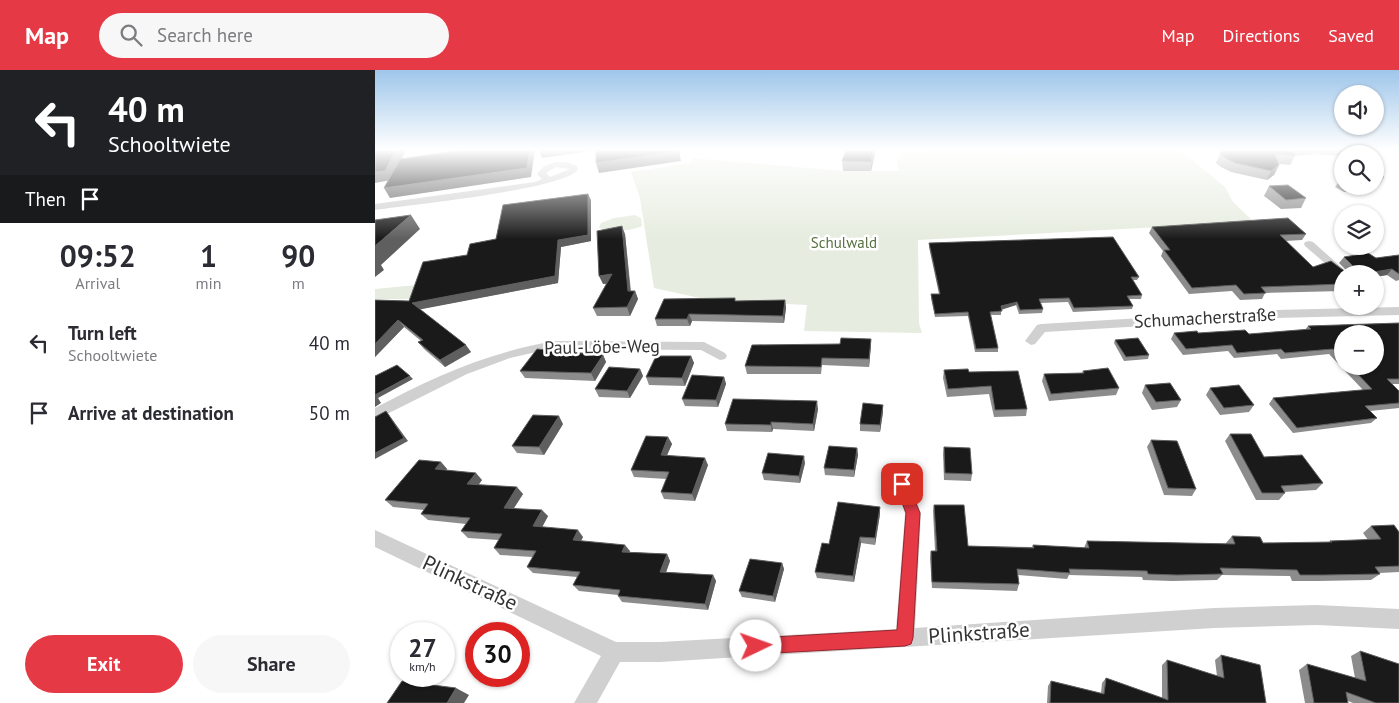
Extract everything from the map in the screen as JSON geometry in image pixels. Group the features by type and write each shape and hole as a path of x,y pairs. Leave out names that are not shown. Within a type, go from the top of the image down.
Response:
{"street":[{"path":"375,207 537,184 544,180"},
{"path":"1309,244 1334,265"},
{"name":"Schumacherstraße","path":"1031,341 1041,328 1284,314 1399,311"},
{"name":"Paul-Löbe-Weg","path":"375,415 423,388 494,357 537,347 556,345 705,346 720,356"},
{"path":"902,484 913,513 905,638"},
{"name":"Plinkstraße","path":"375,538 615,652 660,652 1215,618 1317,615 1399,619"},
{"path":"585,703 615,652"}],"green space":[{"name":"Schulwald","path":"634,180 1216,180 1225,187 1233,202 1254,222 918,240 919,323 922,333 804,331 807,305 709,300 654,288 640,198"},
{"path":"635,215 641,218 642,226 621,230 599,228 601,223 614,218"},
{"path":"417,285 411,299 375,299 375,289"}],"building":[{"path":"389,180 444,180 384,188"},
{"path":"1288,185 1306,198 1286,200 1269,186"},
{"path":"588,194 588,235 558,240 555,276 412,303 466,345 440,360 418,342 423,340 398,320 375,344 375,300 409,301 423,262 467,255 470,244 496,239 503,205"},
{"path":"411,215 375,246 375,220"},
{"path":"1288,218 1306,234 1280,235 1313,267 1331,261 1336,265 1334,265 1334,284 1261,287 1266,293 1244,294 1236,285 1192,288 1164,250 1170,250 1152,227"},
{"path":"622,226 628,291 635,291 627,307 593,308 612,274 599,276 597,231"},
{"path":"1113,237 1139,277 1131,277 1142,295 1127,296 1133,306 1074,308 1069,298 1039,299 1043,309 1020,310 1017,302 1001,306 1002,311 990,312 998,348 976,349 968,312 935,314 931,294 940,294 929,243"},
{"path":"1371,255 1376,258 1399,255 1399,274 1392,269 1384,270 1384,265 1352,265 1344,257"},
{"path":"735,298 735,301 785,300 783,316 689,314 687,319 655,319 664,299"},
{"path":"1399,323 1399,379 1387,379 1399,391 1399,403 1365,406 1377,418 1297,428 1273,398 1372,389 1359,375 1384,375 1384,325 1338,325"},
{"path":"1334,325 1334,350 1285,353 1281,349 1237,353 1232,345 1186,349 1174,333 1245,330 1249,334 1311,329 1308,326"},
{"path":"841,338 871,339 869,359 822,358 821,367 745,366 752,345 840,344"},
{"path":"1138,338 1149,355 1126,357 1115,340"},
{"path":"537,349 603,355 591,373 520,371"},
{"path":"656,356 691,356 682,378 646,377"},
{"path":"397,365 410,376 375,395 375,376"},
{"path":"609,367 640,369 627,391 595,389"},
{"path":"1108,368 1119,388 1051,394 1044,374 1084,373 1083,371"},
{"path":"968,369 969,372 1018,371 1027,409 995,410 991,386 948,389 944,370"},
{"path":"692,375 724,377 716,400 682,399"},
{"path":"1170,383 1181,400 1156,402 1145,385"},
{"path":"1239,385 1254,405 1224,408 1210,388"},
{"path":"733,399 817,401 813,424 771,422 771,425 725,424"},
{"path":"863,403 883,405 880,425 860,424"},
{"path":"386,411 404,438 375,453 375,417"},
{"path":"533,415 559,416 539,447 512,446"},
{"path":"1230,434 1251,434 1264,457 1302,455 1323,483 1281,486 1285,493 1262,493"},
{"path":"646,436 668,437 661,455 705,458 692,494 661,492 669,472 631,470"},
{"path":"1151,440 1177,441 1196,489 1168,488"},
{"path":"829,446 857,448 854,470 824,468"},
{"path":"944,447 970,448 972,474 945,473"},
{"path":"768,453 804,456 799,476 762,473"},
{"path":"419,460 441,462 435,469 476,473 467,484 517,487 504,508 542,510 533,526 578,530 573,540 625,545 622,552 667,554 660,572 713,575 705,604 618,596 620,590 573,585 580,572 527,567 536,551 494,548 502,534 461,531 470,518 421,514 428,504 385,500"},
{"path":"838,502 880,507 875,538 860,537 853,576 815,572 822,543 829,544"},
{"path":"934,505 964,505 968,546 1034,548 1033,545 1089,548 1087,541 1235,544 1232,536 1260,537 1263,543 1332,542 1330,541 1381,539 1371,526 1394,525 1399,532 1399,566 1375,567 1380,574 1324,575 1300,575 1297,570 1220,568 1223,574 1177,575 1148,574 1147,571 1069,569 1070,573 1017,569 1019,584 932,582 931,551 937,551"},
{"path":"750,559 782,563 773,596 739,591"},
{"path":"1360,651 1399,664 1399,703 1376,703 1346,692 1348,703 1314,703 1307,664 1366,681"},
{"path":"1221,655 1260,665 1266,703 1050,703 1051,681 1104,694 1106,678 1168,700 1167,660 1224,678"},
{"path":"398,687 456,688 447,703 387,703"}],"route":[{"path":"756,646 905,638 913,513 902,484"}]}
